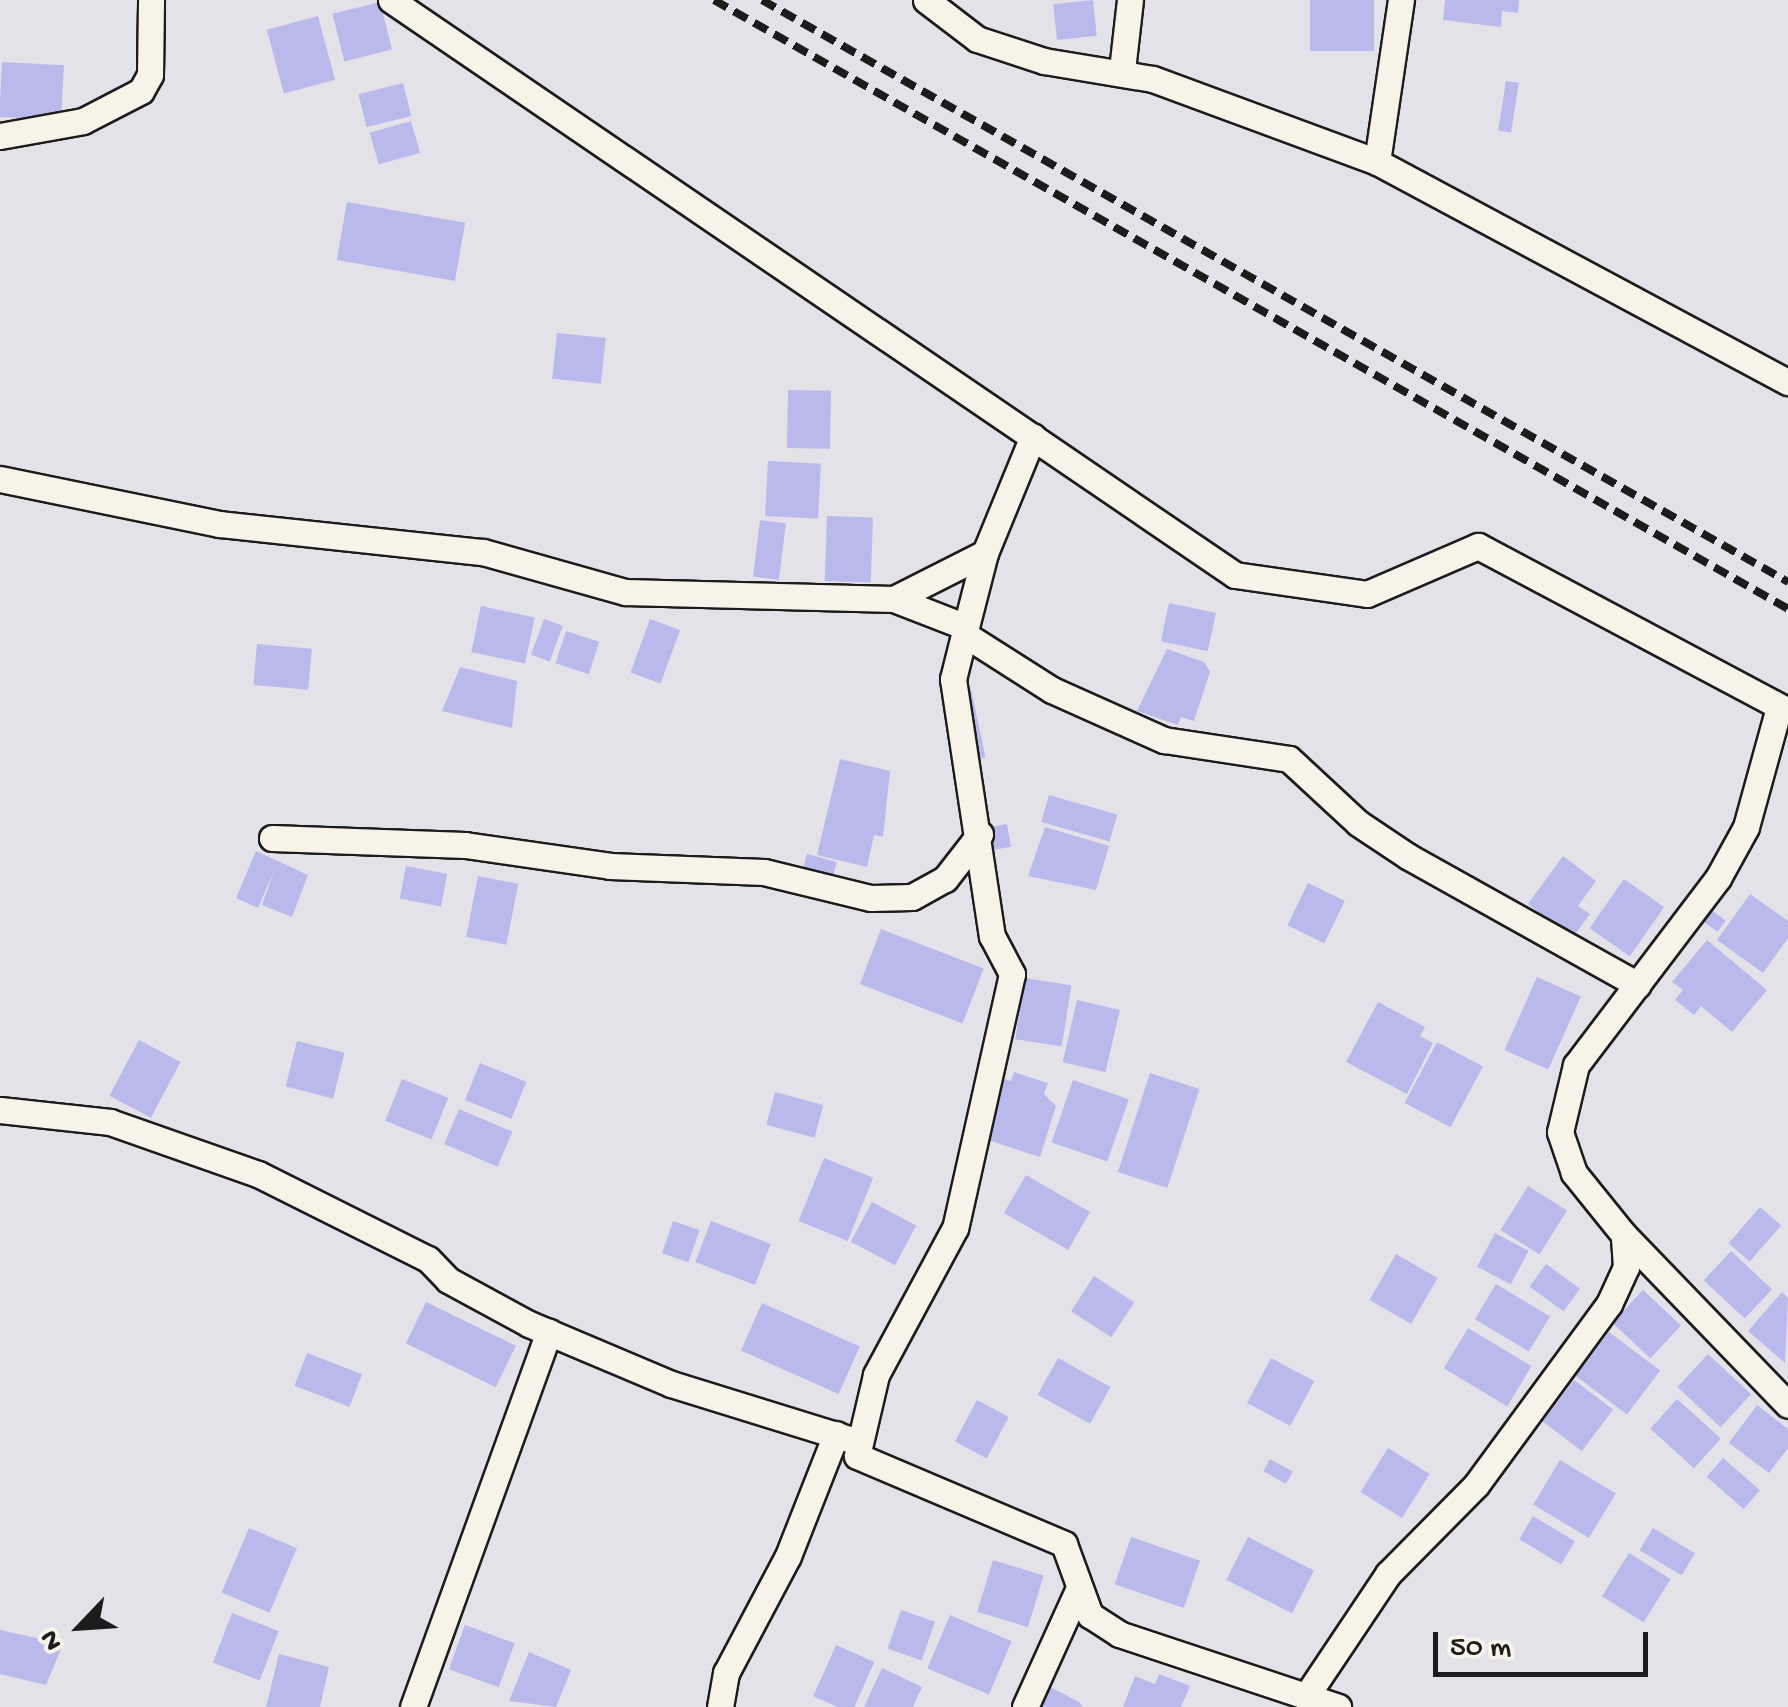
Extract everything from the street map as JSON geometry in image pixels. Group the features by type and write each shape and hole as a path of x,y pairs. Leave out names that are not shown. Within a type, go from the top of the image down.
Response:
{"street":[{"path":"0,136 83,120 140,91 150,74 151,0"},
{"path":"391,0 1235,574 1367,594 1478,546 1784,709 1746,827 1638,985 1576,1065 1560,1132 1574,1173 1624,1235 1788,1405"},
{"path":"926,0 977,39 1044,62 1122,70 1377,162 1788,382"},
{"path":"1122,70 1130,0"},
{"path":"1377,162 1392,98 1401,0"},
{"path":"720,1707 726,1673 955,1228 970,1138 1000,1052 1012,974 992,936 980,834 953,679 985,553 1033,436"},
{"path":"0,479 219,524 483,552 625,592 894,599 965,630 1052,690 1164,740 1289,759 1358,824 1409,857 1638,985"},
{"path":"894,599 985,553"},
{"path":"272,838 465,845 610,866 764,872 871,898 912,896 944,880 980,834"},
{"path":"0,1110 110,1122 258,1174 428,1259 448,1280 549,1332 670,1384 845,1438 867,1462 1064,1544 1090,1615 1119,1634 1338,1707"},
{"path":"1306,1695 1388,1574 1476,1486 1582,1350 1626,1267 1624,1235"},
{"path":"413,1707 549,1332"},
{"path":"1025,1707 1079,1588"}],"building":[{"path":"1093,0 1097,36 1057,40 1053,4"},
{"path":"1310,0 1374,0 1374,51 1310,51"},
{"path":"1445,0 1519,0 1518,13 1502,11 1501,27 1443,20"},
{"path":"380,2 392,50 344,61 332,14"},
{"path":"318,16 335,80 284,93 267,30"},
{"path":"2,62 64,65 61,120 0,117"},
{"path":"1506,81 1519,83 1511,132 1498,130"},
{"path":"403,83 411,116 367,127 358,94"},
{"path":"411,121 420,153 379,165 370,133"},
{"path":"347,202 465,223 455,281 337,260"},
{"path":"557,333 606,338 601,384 552,379"},
{"path":"788,390 831,391 830,449 787,448"},
{"path":"768,461 821,464 818,519 765,516"},
{"path":"827,516 873,518 871,583 825,581"},
{"path":"760,520 786,523 779,580 753,577"},
{"path":"1169,603 1216,613 1208,651 1161,641"},
{"path":"481,606 535,617 525,663 471,652"},
{"path":"544,619 563,626 550,662 531,655"},
{"path":"650,619 680,630 661,684 631,673"},
{"path":"566,631 599,642 589,674 555,663"},
{"path":"257,644 312,649 308,690 253,685"},
{"path":"1167,649 1204,662 1210,672 1194,721 1181,717 1178,725 1137,711"},
{"path":"460,667 517,681 512,728 442,711"},
{"path":"971,689 986,757 971,761 956,692"},
{"path":"840,759 890,771 883,837 874,835 867,867 817,855"},
{"path":"1049,795 1117,815 1110,841 1041,822"},
{"path":"1007,824 1011,847 988,851 984,828"},
{"path":"1045,827 1109,846 1096,890 1028,876"},
{"path":"256,851 308,875 292,917 262,905 275,868 258,908 236,898"},
{"path":"807,854 837,862 830,886 801,878"},
{"path":"1563,856 1596,881 1578,906 1590,914 1573,937 1528,904"},
{"path":"406,866 447,874 441,906 400,898"},
{"path":"478,876 518,884 506,945 466,937"},
{"path":"1624,879 1664,907 1630,956 1590,928"},
{"path":"1308,883 1345,901 1324,943 1287,925"},
{"path":"1750,894 1788,921 1788,938 1763,973 1717,940"},
{"path":"1705,905 1726,921 1717,932 1697,916"},
{"path":"881,929 984,968 963,1024 860,984"},
{"path":"1707,940 1767,990 1732,1032 1701,1006 1694,1015 1675,1000 1683,990 1672,982"},
{"path":"1537,977 1581,997 1548,1070 1504,1050"},
{"path":"1025,978 1071,985 1062,1047 1015,1039"},
{"path":"1077,1000 1120,1010 1105,1072 1063,1062"},
{"path":"1378,1002 1425,1027 1420,1036 1433,1043 1407,1094 1346,1062"},
{"path":"139,1040 180,1062 151,1118 109,1096"},
{"path":"297,1041 345,1053 333,1098 286,1087"},
{"path":"1437,1042 1483,1066 1451,1127 1405,1103"},
{"path":"480,1063 526,1082 511,1119 465,1100"},
{"path":"1014,1072 1048,1083 1044,1094 1056,1106 1040,1157 982,1138 1000,1078 1011,1081"},
{"path":"1150,1073 1199,1089 1167,1188 1118,1172"},
{"path":"402,1079 448,1098 432,1139 385,1121"},
{"path":"1073,1080 1129,1099 1107,1162 1052,1142"},
{"path":"775,1092 823,1105 814,1138 766,1125"},
{"path":"459,1109 512,1132 498,1167 444,1144"},
{"path":"824,1158 873,1178 848,1241 799,1221"},
{"path":"1026,1175 1090,1212 1068,1250 1004,1213"},
{"path":"1528,1186 1567,1210 1539,1254 1500,1230"},
{"path":"872,1202 916,1225 895,1265 851,1242"},
{"path":"1760,1207 1781,1225 1750,1262 1729,1243"},
{"path":"673,1221 699,1230 688,1262 662,1253"},
{"path":"711,1221 771,1244 755,1285 695,1262"},
{"path":"1495,1233 1529,1251 1511,1284 1477,1267"},
{"path":"1731,1251 1772,1289 1745,1318 1704,1280"},
{"path":"1396,1254 1438,1278 1411,1324 1370,1300"},
{"path":"1546,1264 1580,1289 1564,1311 1530,1287"},
{"path":"1094,1276 1134,1302 1111,1337 1071,1311"},
{"path":"1496,1284 1550,1316 1529,1352 1475,1319"},
{"path":"1643,1290 1681,1325 1650,1358 1612,1323"},
{"path":"1782,1292 1788,1298 1785,1363 1748,1331"},
{"path":"426,1302 516,1346 496,1387 406,1343"},
{"path":"762,1303 860,1347 839,1394 741,1351"},
{"path":"1468,1328 1531,1366 1507,1406 1444,1368"},
{"path":"1609,1332 1660,1371 1627,1414 1576,1376"},
{"path":"307,1353 362,1374 350,1407 294,1386"},
{"path":"1708,1354 1751,1394 1720,1427 1677,1387"},
{"path":"1058,1358 1110,1387 1090,1424 1038,1395"},
{"path":"1271,1358 1314,1381 1290,1426 1247,1403"},
{"path":"1574,1380 1613,1409 1582,1451 1543,1422"},
{"path":"1677,1399 1721,1438 1694,1468 1650,1429"},
{"path":"977,1400 1009,1417 987,1458 955,1441"},
{"path":"1757,1405 1788,1429 1788,1448 1769,1473 1729,1443"},
{"path":"1388,1448 1430,1474 1402,1518 1360,1492"},
{"path":"1723,1458 1760,1490 1744,1509 1707,1477"},
{"path":"1270,1459 1293,1472 1286,1484 1263,1471"},
{"path":"1560,1460 1616,1493 1589,1538 1533,1505"},
{"path":"1533,1516 1575,1541 1561,1564 1519,1539"},
{"path":"249,1528 297,1548 270,1613 222,1592"},
{"path":"1653,1528 1695,1553 1682,1576 1640,1550"},
{"path":"1131,1537 1200,1561 1184,1608 1115,1584"},
{"path":"1248,1537 1314,1571 1292,1613 1226,1580"},
{"path":"1629,1553 1671,1579 1644,1622 1602,1596"},
{"path":"993,1560 1044,1575 1028,1627 977,1612"},
{"path":"901,1610 935,1622 922,1660 888,1649"},
{"path":"232,1613 279,1631 260,1680 213,1662"},
{"path":"950,1615 1012,1641 989,1695 927,1668"},
{"path":"465,1625 515,1643 499,1687 449,1669"},
{"path":"0,1630 63,1644 46,1685 0,1674"},
{"path":"836,1645 874,1662 854,1707 838,1707 813,1696"},
{"path":"529,1652 571,1670 556,1707 509,1701"},
{"path":"279,1654 329,1667 320,1707 266,1707"},
{"path":"882,1668 922,1687 913,1707 864,1707"},
{"path":"1159,1674 1190,1686 1181,1707 1123,1707 1135,1676 1155,1684"},
{"path":"1048,1686 1079,1702 1083,1707 1037,1707"}],"railway":[{"path":"714,0 1788,609"},
{"path":"762,0 1788,582"}]}
